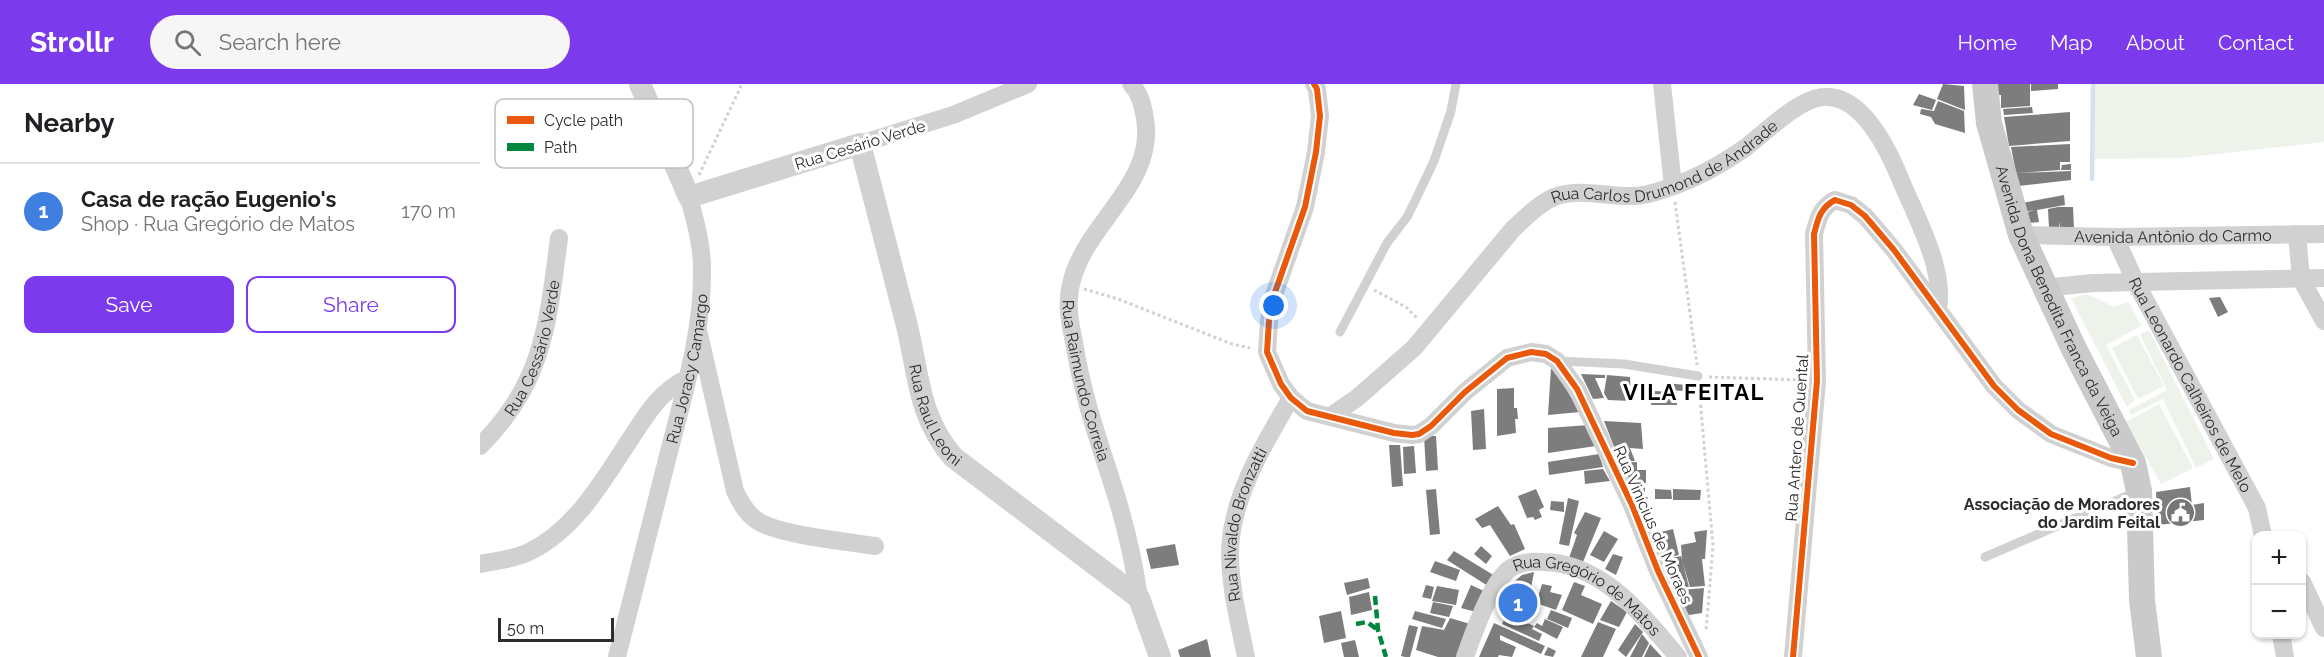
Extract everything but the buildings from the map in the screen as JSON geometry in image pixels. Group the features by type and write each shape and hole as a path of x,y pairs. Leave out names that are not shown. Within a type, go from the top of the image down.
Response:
{"main road":[{"name":"Avenida Dona Benedita Franca da Veiga","path":"1986,84 1989,123 2021,235 2043,288 2133,464 2139,491 2142,600 2149,657"}],"street":[{"name":"Rua Joracy Camargo","path":"640,84 647,99"},
{"name":"Rua Cesário Verde","path":"689,197 954,115 1028,84"},
{"name":"Rua Raimundo Correia","path":"1131,84 1136,89 1144,112 1145,146 1136,176 1083,253 1070,285 1070,320 1077,363 1099,445 1126,531 1139,598 1160,657"},
{"path":"1314,84 1317,89 1320,116 1316,152 1305,207 1274,295 1269,321 1267,352 1281,384 1291,398 1308,411 1394,433 1419,434 1507,358 1531,352 1546,354 1557,361"},
{"path":"1662,84 1673,186"},
{"name":"Rua Carlos Drumond de Andrade","path":"1332,416 1393,368 1430,331 1513,230 1530,212 1549,199 1563,194 1634,196 1673,186 1718,165 1815,99 1835,97 1848,103 1872,125 1898,172 1935,267 1940,294 1938,308"},
{"name":"Rua Raul Leoni","path":"860,144 910,339 924,406 940,441 953,457 1139,598"},
{"name":"Rua Joracy Camargo","path":"617,657 698,329 701,305 702,267 699,236 689,197 676,168"},
{"name":"Rua Antero de Quental","path":"1793,657 1817,381 1814,234 1819,214 1827,204 1835,200 1851,205 1864,216 1894,250 1938,308"},
{"name":"Avenida Antônio do Carmo","path":"2021,235 2115,237 2323,233"},
{"path":"2297,234 2301,279 2324,321"},
{"name":"Rua Leonardo Calheiros de Melo","path":"2115,237 2136,283 2257,508 2261,531"},
{"name":"Rua Cessário Verde","path":"480,446 496,430 513,407 528,381 540,350 548,325 559,238"},
{"path":"2043,288 2136,283 2324,279"},
{"path":"1938,308 1994,386 2033,422 2051,434 2074,444 2133,464"},
{"path":"698,329 735,491 741,506 760,523 780,530 875,546"},
{"name":"Rua Vinícius de Moraes","path":"1557,361 1577,390 1632,505 1658,571 1699,657"},
{"path":"480,564 529,552 565,527 596,491 654,403 671,387 686,379"},
{"name":"Rua Nivaldo Bronzatti","path":"1246,657 1232,591 1230,551 1234,517 1269,435 1291,398"},
{"path":"2257,508 2273,531"},
{"name":"Rua Gregório de Matos","path":"1465,657 1472,636 1500,580 1508,570 1530,561 1550,562 1578,568 1601,580 1625,597 1678,657"},
{"path":"2306,596 2324,628"},
{"path":"2282,639 2284,657"}],"lane":[{"path":"1340,332 1387,243 1407,217 1434,161 1451,111 1456,84"},
{"path":"1557,361 1624,364 1698,376"},
{"path":"1985,557 2139,491"}],"path":[{"path":"689,197 742,84"},
{"path":"1673,186 1698,376 1713,546 1705,635"},
{"path":"1070,285 1118,299 1232,344 1267,352"},
{"path":"1365,285 1406,307 1430,331"},
{"path":"1698,376 1817,381"}],"shaded area":[{"path":"2093,84 2324,84 2324,142 2180,158 2094,159"},
{"path":"2087,294 2114,307 2129,302 2141,326 2106,345 2135,400 2127,407 2071,298"},
{"path":"2149,330 2214,459 2196,468 2163,399 2131,415 2129,410 2167,390 2140,334"},
{"path":"2137,335 2164,386 2138,399 2112,348"},
{"path":"2159,404 2193,468 2161,484 2126,422"}],"waterway":[{"path":"2092,179 2093,84"}],"marked path":[{"path":"1375,596 1378,630 1386,657"},
{"path":"1356,624 1367,622 1378,630"}],"cycle path":[{"path":"1314,84 1317,89 1320,116 1316,152 1305,207 1274,295 1269,321 1267,352 1281,384 1291,398 1307,411 1394,433 1412,435 1419,434 1431,426 1465,392 1507,358 1531,352 1546,354 1557,361 1577,389 1632,505 1658,571 1699,657"},
{"path":"1793,657 1817,381 1814,234 1823,210 1835,200 1851,205 1865,216 1894,250 1994,386 2018,410 2051,434 2111,458 2133,463"}],"place":[{"name":"Associação de Moradores do Jardim Feital","path":"2181,513"},
{"name":"Casa de ração Eugenio's","path":"1518,603"}],"district":[{"name":"VILA FEITAL","path":"1694,392"}]}
